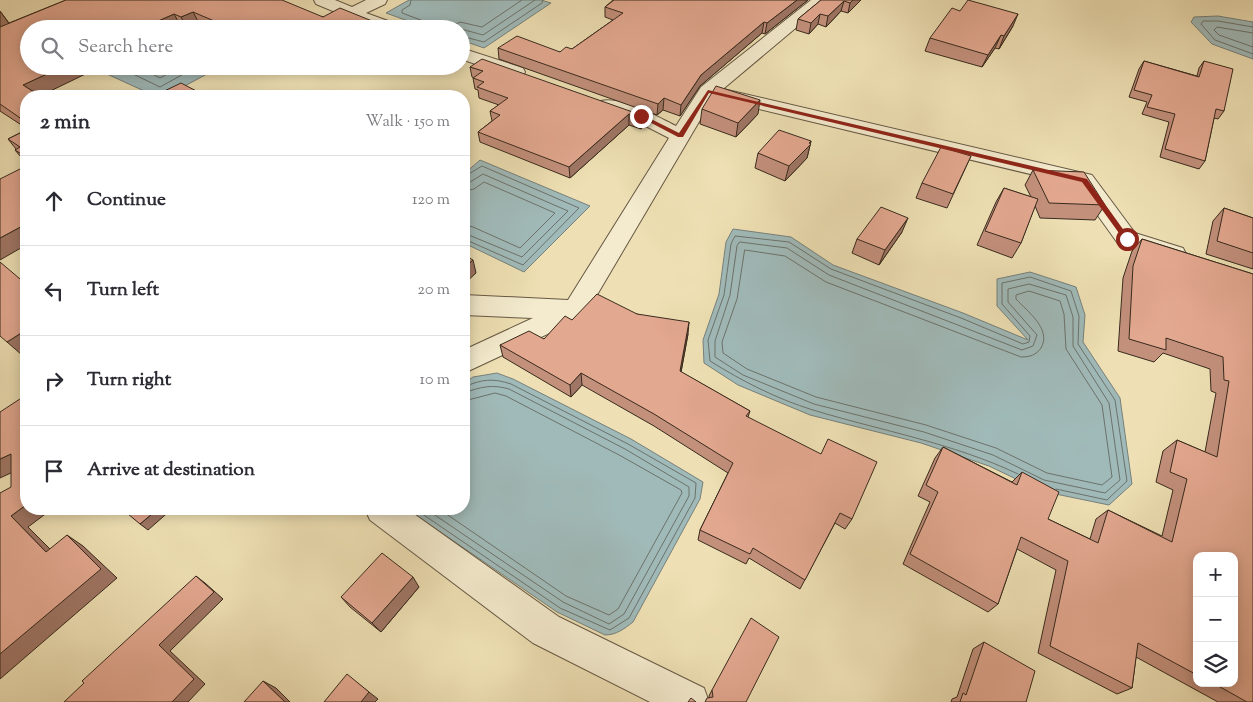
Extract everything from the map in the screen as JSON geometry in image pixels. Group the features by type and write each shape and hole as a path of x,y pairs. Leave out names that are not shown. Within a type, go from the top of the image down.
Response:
{"street":[{"path":"322,0 368,20"},
{"path":"352,14 379,0"},
{"path":"470,359 575,310 708,91 821,0"},
{"path":"470,56 530,77"},
{"path":"708,91 1084,180 1127,239 1190,259"},
{"path":"594,100 641,116 680,136"},
{"path":"470,305 575,310"},
{"path":"389,515 546,630 690,702"}],"water":[{"path":"409,0 541,0 551,3 484,48 470,43 470,20 405,20 386,13"},
{"path":"1218,16 1253,22 1253,59 1212,44 1191,22 1194,17"},
{"path":"109,75 205,75 177,90 142,90"},
{"path":"480,160 590,206 524,272 470,246 470,169"},
{"path":"733,229 791,237 833,265 963,313 1028,340 997,306 997,279 1030,272 1076,287 1085,315 1083,342 1120,398 1132,484 1109,505 1041,491 989,466 921,443 810,415 738,385 704,363 703,340 719,294 726,242"},
{"path":"497,373 513,379 631,439 703,482 700,499 633,622 623,629 616,633 605,635 557,612 416,515 470,515 470,379"}],"building":[{"path":"66,0 282,0 323,17 340,8 370,20 212,20 193,12 181,17 174,14 160,20 20,20 20,75 45,75 23,85 31,90 20,90 20,118 0,104 0,27"},
{"path":"614,0 797,0 767,23 764,22 701,75 681,105 664,98 658,104 498,48 517,36 560,52 566,47 572,49 623,13 605,7"},
{"path":"821,0 853,0 850,3 844,1 828,16 820,14 811,23 798,19"},
{"path":"968,0 1018,14 1004,36 1001,35 988,55 930,38 952,8 960,11"},
{"path":"482,59 644,116 641,119 629,114 569,167 478,132 500,115 490,111 508,98 477,87 484,82 473,78 483,71 470,67"},
{"path":"1144,61 1199,77 1204,61 1233,69 1224,111 1216,109 1205,161 1165,149 1175,114 1147,107 1152,95 1134,90"},
{"path":"181,83 194,90 166,90"},
{"path":"716,86 760,100 738,123 702,109"},
{"path":"779,130 811,141 809,143 811,144 789,166 758,153"},
{"path":"20,133 20,147 8,139"},
{"path":"941,147 971,156 953,194 922,183"},
{"path":"20,169 20,227 0,238 0,179"},
{"path":"1033,170 1084,172 1105,205 1049,203"},
{"path":"1004,188 1038,199 1021,243 985,231"},
{"path":"881,207 908,218 885,250 857,239"},
{"path":"1224,208 1253,218 1253,253 1217,241"},
{"path":"1142,239 1253,274 1253,702 1247,702 1220,687 1238,687 1238,552 1193,552 1193,673 1138,643 1132,688 1050,646 1068,561 1021,537 998,604 910,554 938,492 926,485 943,447 1017,485 1022,472 1059,492 1048,519 1098,543 1108,510 1172,542 1187,479 1170,472 1177,440 1217,457 1229,381 1224,380 1223,357 1166,338 1166,350 1129,339 1133,266"},
{"path":"0,262 20,279 20,334 7,342 0,336"},
{"path":"597,294 637,314 689,322 680,371 750,411 746,416 821,454 828,439 877,462 852,519 840,513 805,580 753,548 750,554 700,530 733,463 654,414 581,373 570,385 500,345 529,331 544,339 565,316 572,320"},
{"path":"20,399 20,509 11,516 46,552 67,535 101,569 0,654 0,493 11,487 11,454 0,459 0,412"},
{"path":"129,515 151,515 140,524"},
{"path":"382,553 413,577 372,623 341,597"},
{"path":"196,576 214,592 159,645 194,679 172,702 64,702 84,683 82,681"},
{"path":"751,618 779,637 746,702 705,702 707,698 713,697 712,690"},
{"path":"984,642 1035,671 1026,702 960,702 963,693 966,695"},
{"path":"347,674 369,692 361,702 324,702"},
{"path":"263,681 285,702 244,702"},
{"path":"691,698 696,702 688,702"}],"route":[{"path":"641,116 680,136 708,91 1084,180 1127,239"}]}
